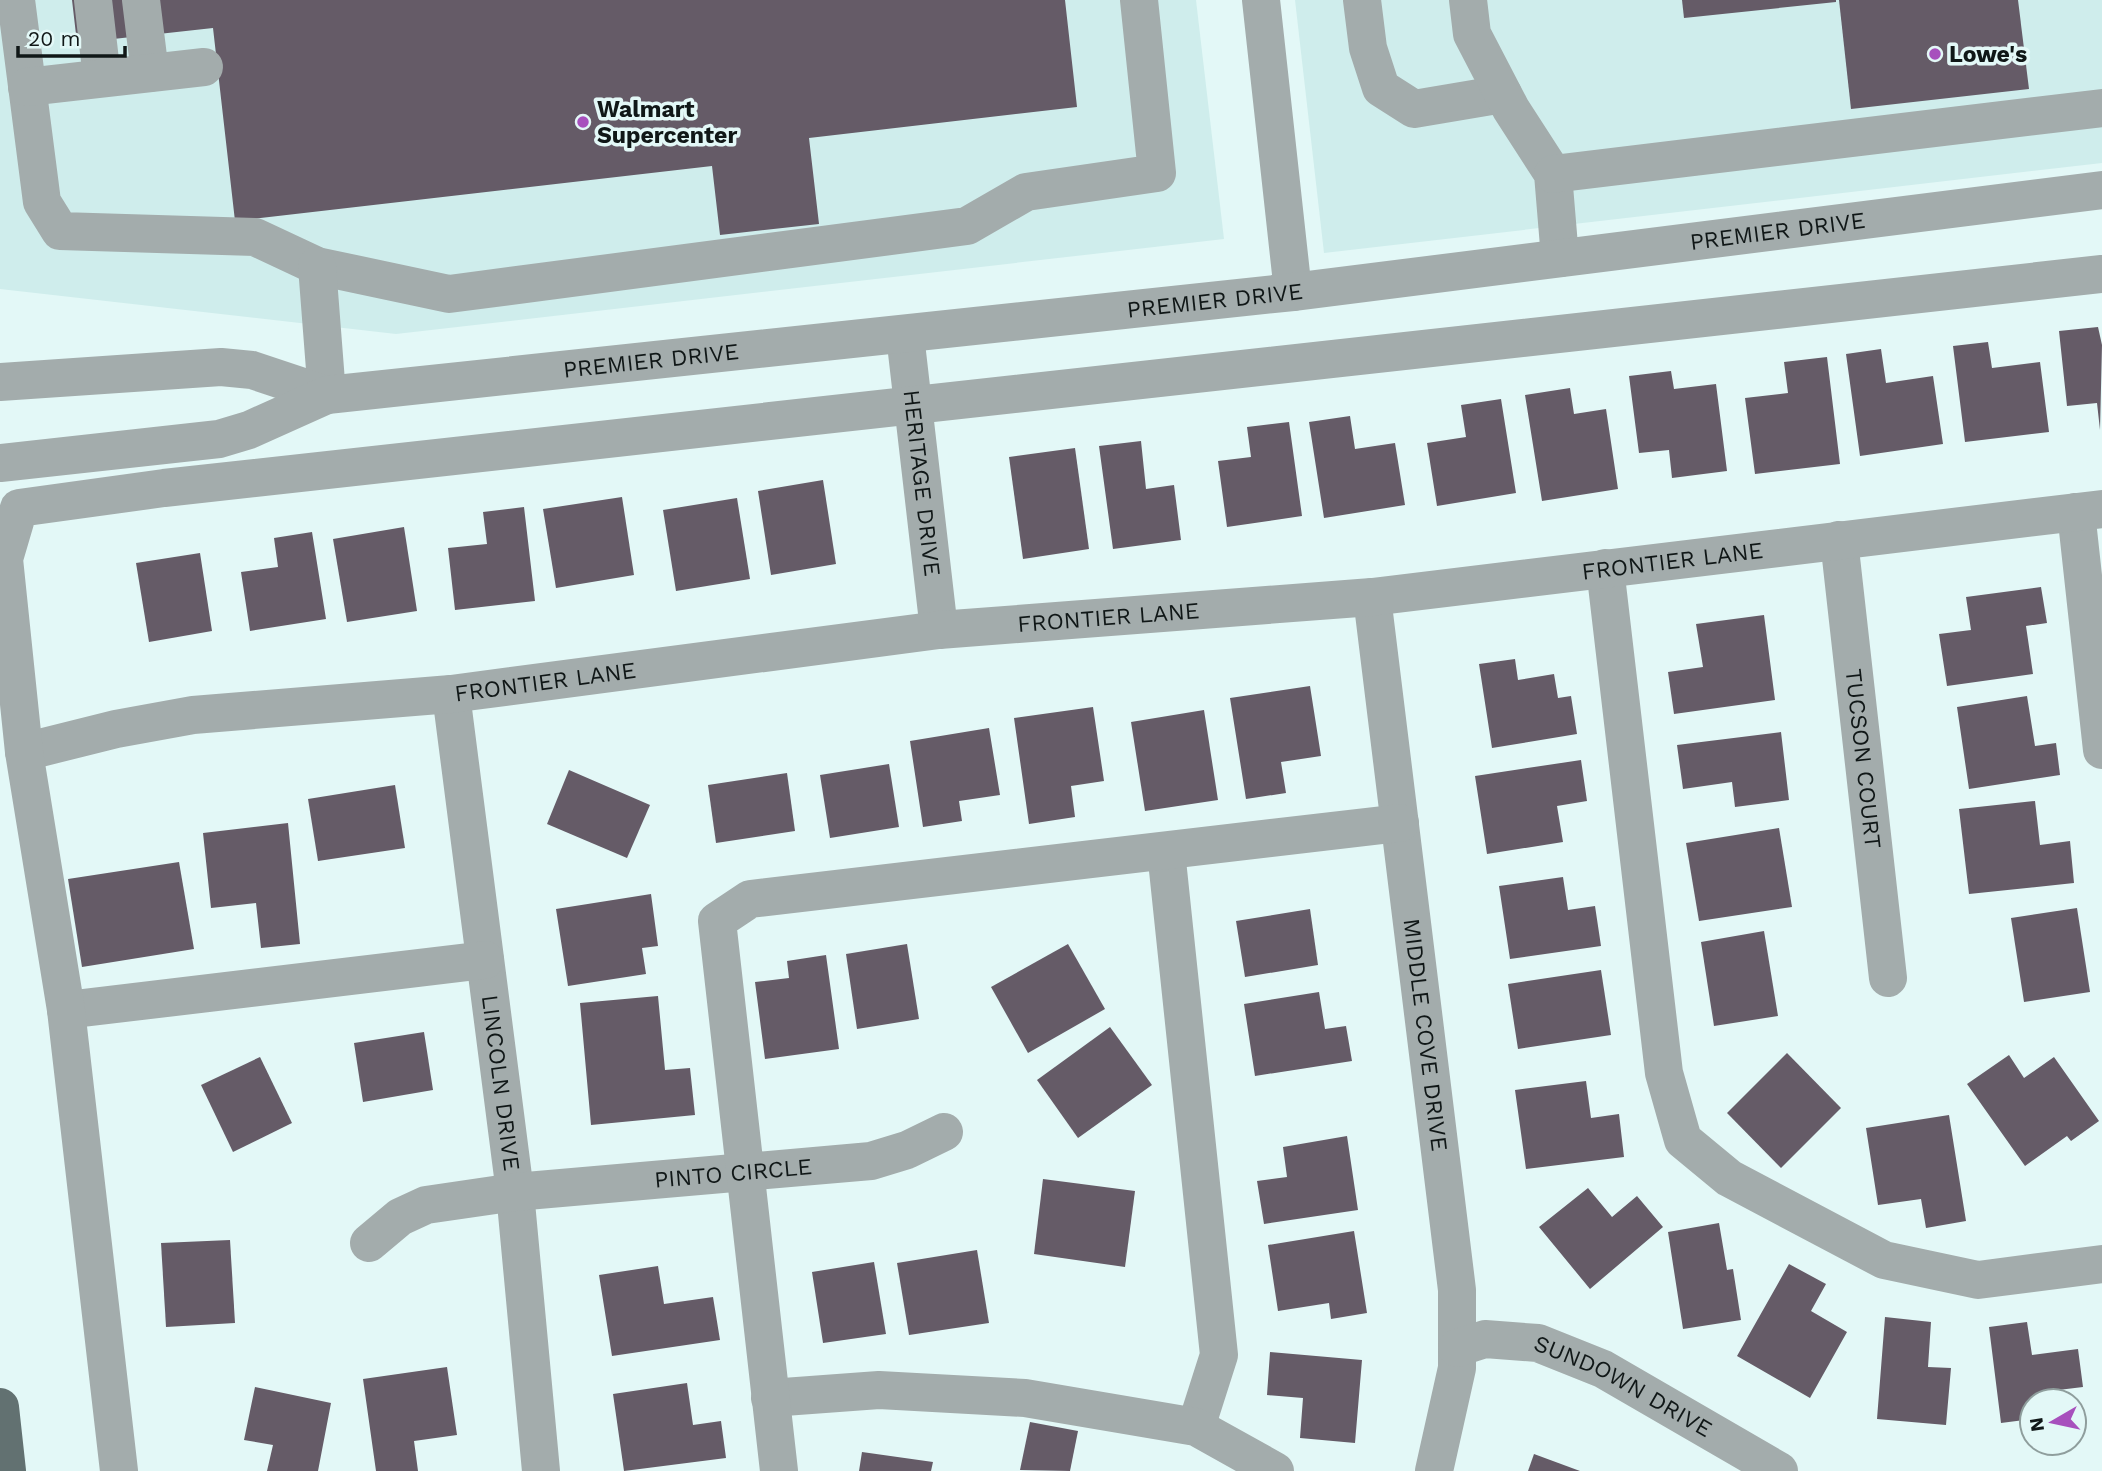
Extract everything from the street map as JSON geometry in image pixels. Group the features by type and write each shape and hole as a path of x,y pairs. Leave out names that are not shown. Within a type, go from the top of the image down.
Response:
{"main road":[{"path":"0,1407 7,1471"}],"street":[{"path":"16,0 42,202 60,231 255,237 317,267 449,294 967,226 1026,192 1157,173 1139,0"},
{"path":"93,0 127,76"},
{"path":"119,0 127,76"},
{"path":"127,76 141,0"},
{"path":"1261,0 1293,292"},
{"path":"1362,0 1368,48 1381,88 1414,109 1503,94"},
{"path":"1468,0 1472,34 1503,94 1553,174 1560,258"},
{"path":"27,87 204,67"},
{"path":"1553,174 2102,108"},
{"name":"PREMIER DRIVE","path":"0,463 219,439 249,430 327,395 1293,292 2102,190"},
{"path":"317,267 327,395"},
{"path":"119,1471 66,1010 23,752 4,559 19,509 164,488 2102,274"},
{"name":"HERITAGE DRIVE","path":"905,335 939,630"},
{"name":"PREMIER DRIVE","path":"0,382 220,367 252,370 327,395"},
{"path":"2089,511 2102,750"},
{"name":"FRONTIER LANE","path":"23,752 116,729 193,715 450,694 939,630 1372,597 2089,511"},
{"name":"TUCSON COURT","path":"1839,540 1888,978"},
{"path":"1605,569 1664,1073 1683,1140 1729,1178 1884,1260 1978,1280 2102,1264"},
{"name":"MIDDLE COVE DRIVE","path":"1372,597 1457,1290 1457,1368 1434,1471"},
{"name":"LINCOLN DRIVE","path":"450,694 515,1192 541,1471"},
{"path":"779,1471 717,921 750,899 1400,823"},
{"path":"1166,851 1219,1355 1196,1427"},
{"path":"66,1010 485,960"},
{"name":"PINTO CIRCLE","path":"369,1243 400,1217 426,1205 515,1192 871,1161 907,1150 944,1132"},
{"name":"SUNDOWN DRIVE","path":"1457,1348 1485,1339 1538,1343 1603,1368 1779,1471"},
{"path":"770,1398 879,1390 1025,1398 1196,1427 1275,1471"}],"shaded area":[{"path":"0,0 1196,0 1224,239 396,334 0,289"},
{"path":"1295,0 2102,0 2102,163 1324,253"}],"building":[{"name":"Walmart Supercenter","path":"72,0 1065,0 1077,107 809,138 819,224 720,235 712,166 235,221 213,28 77,43"},
{"path":"1682,0 1836,0 1836,2 1684,18"},
{"name":"Lowe's","path":"1839,0 2018,0 2029,89 1851,109"},
{"path":"2098,327 2102,345 2100,430 2097,403 2067,406 2059,331"},
{"path":"1988,342 1992,368 2040,362 2049,432 1965,442 1953,346"},
{"path":"1881,349 1886,383 1933,376 1943,444 1860,456 1846,354"},
{"path":"1827,357 1840,464 1755,474 1745,398 1788,393 1784,362"},
{"path":"1671,371 1674,389 1716,384 1727,471 1672,478 1669,450 1639,453 1629,376"},
{"path":"1570,388 1574,414 1606,409 1618,489 1542,501 1525,395"},
{"path":"1501,399 1516,493 1437,506 1427,443 1466,437 1461,405"},
{"path":"1350,416 1355,449 1395,443 1405,505 1324,518 1309,422"},
{"path":"1289,422 1302,516 1227,527 1218,461 1251,457 1247,427"},
{"path":"1141,441 1146,489 1174,485 1181,540 1113,549 1099,446"},
{"path":"1075,448 1089,549 1023,559 1009,457"},
{"path":"823,480 836,564 771,575 758,491"},
{"path":"622,497 634,575 556,588 543,509"},
{"path":"737,498 750,579 676,591 663,510"},
{"path":"524,507 535,601 455,610 448,548 487,544 483,512"},
{"path":"404,527 417,611 347,622 333,539"},
{"path":"312,532 326,619 250,631 241,572 278,567 274,538"},
{"path":"200,553 212,631 149,642 136,563"},
{"path":"2041,587 2047,623 2026,626 2033,674 1947,686 1939,634 1971,630 1966,597"},
{"path":"1764,615 1775,700 1674,714 1668,672 1703,667 1696,624"},
{"path":"1515,659 1518,680 1554,674 1558,698 1571,696 1577,734 1492,748 1479,664"},
{"path":"1310,686 1321,756 1281,762 1286,793 1246,799 1230,698"},
{"path":"2027,696 2035,746 2056,743 2060,775 1969,789 1957,707"},
{"path":"1093,707 1104,781 1071,786 1075,817 1029,824 1014,718"},
{"path":"1204,710 1218,800 1145,811 1131,722"},
{"path":"989,728 1000,795 959,801 962,821 923,827 910,741"},
{"path":"1781,732 1789,800 1735,807 1732,782 1683,789 1677,745"},
{"path":"1581,760 1587,801 1557,806 1563,842 1487,854 1475,776"},
{"path":"889,764 899,827 830,838 820,775"},
{"path":"569,770 650,805 627,858 547,824"},
{"path":"787,773 795,831 716,843 708,785"},
{"path":"395,785 405,848 318,861 308,799"},
{"path":"2035,801 2040,845 2070,841 2074,883 1969,894 1959,809"},
{"path":"288,823 300,944 261,948 256,903 211,908 203,833"},
{"path":"1779,828 1792,907 1699,921 1686,843"},
{"path":"179,862 194,949 82,967 68,879"},
{"path":"1563,877 1568,910 1595,906 1601,946 1510,959 1499,886"},
{"path":"651,894 658,946 642,948 646,974 568,986 556,909"},
{"path":"2077,908 2090,992 2024,1002 2011,918"},
{"path":"1310,909 1318,965 1245,977 1236,921"},
{"path":"1764,931 1778,1016 1714,1026 1701,942"},
{"path":"907,944 919,1019 857,1029 846,954"},
{"path":"1068,944 1105,1009 1028,1053 991,987"},
{"path":"826,955 839,1049 765,1059 755,982 789,978 787,961"},
{"path":"1601,970 1611,1035 1518,1049 1508,984"},
{"path":"1319,992 1325,1029 1346,1026 1352,1061 1255,1076 1244,1004"},
{"path":"658,996 665,1070 690,1068 695,1115 591,1125 580,1003"},
{"path":"1110,1027 1152,1085 1078,1138 1037,1080"},
{"path":"424,1032 433,1090 363,1102 354,1043"},
{"path":"1787,1053 1841,1108 1781,1168 1727,1113"},
{"path":"2009,1055 2024,1078 2054,1057 2099,1121 2071,1141 2067,1136 2025,1166 1967,1084"},
{"path":"260,1057 292,1123 233,1152 201,1085"},
{"path":"1586,1081 1591,1118 1619,1114 1624,1157 1526,1169 1515,1090"},
{"path":"1949,1115 1966,1221 1926,1228 1921,1199 1878,1205 1866,1128"},
{"path":"1347,1136 1358,1210 1264,1224 1257,1181 1287,1177 1283,1147"},
{"path":"1043,1179 1135,1191 1125,1267 1034,1254"},
{"path":"1588,1188 1612,1217 1637,1196 1663,1227 1590,1289 1539,1227"},
{"path":"1719,1223 1727,1270 1733,1269 1741,1320 1683,1329 1668,1232"},
{"path":"1354,1231 1367,1313 1331,1319 1329,1303 1278,1311 1268,1245"},
{"path":"230,1240 235,1323 166,1327 161,1243"},
{"path":"977,1250 989,1323 909,1335 897,1263"},
{"path":"874,1262 886,1334 823,1343 812,1272"},
{"path":"1789,1264 1826,1284 1811,1311 1847,1332 1810,1398 1737,1356"},
{"path":"658,1266 664,1304 713,1297 720,1340 612,1356 599,1275"},
{"path":"1885,1317 1931,1322 1928,1367 1951,1368 1946,1425 1877,1419"},
{"path":"2027,1322 2032,1355 2078,1349 2083,1387 2018,1387 2018,1421 2001,1423 1989,1327"},
{"path":"1270,1352 1362,1360 1355,1443 1300,1438 1303,1398 1267,1395"},
{"path":"447,1367 457,1435 414,1441 418,1471 376,1471 363,1379"},
{"path":"687,1383 693,1425 721,1421 726,1458 624,1471 613,1394"},
{"path":"255,1387 331,1403 318,1471 267,1471 273,1445 244,1440"},
{"path":"1030,1422 1078,1431 1070,1471 1020,1470"},
{"path":"862,1452 933,1462 931,1471 859,1471"},
{"path":"1534,1454 1580,1471 1528,1471"}],"place":[{"name":"Lowe's","path":"1935,54"},
{"name":"Walmart Supercenter","path":"583,122"}]}
